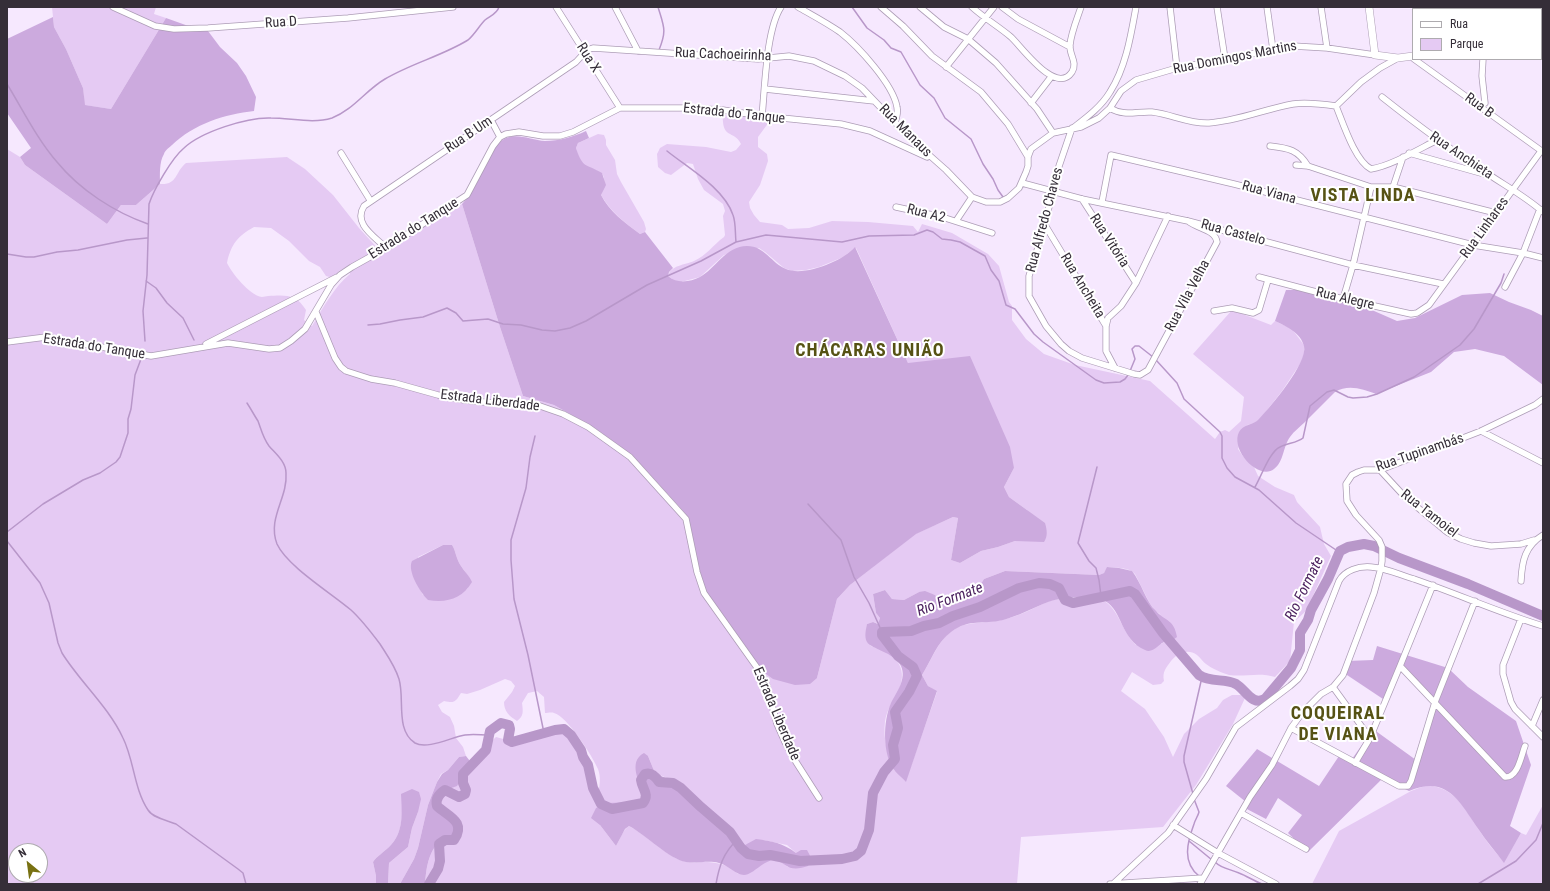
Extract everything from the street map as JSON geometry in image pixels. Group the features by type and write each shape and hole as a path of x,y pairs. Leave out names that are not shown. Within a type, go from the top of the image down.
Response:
{"main road":[{"path":"1370,7 1375,55"},
{"name":"Rua Domingos Martins","path":"1375,55 1412,58"}],"street":[{"name":"Rua D","path":"114,7 155,26 174,29 348,18 453,7"},
{"name":"Rua X","path":"556,7 620,108"},
{"path":"615,7 638,51"},
{"path":"762,116 767,59 775,22 781,7"},
{"path":"798,7 841,33 876,68 895,101 897,112 895,122"},
{"path":"881,7 946,67 981,92 1008,124 1028,158"},
{"path":"920,7 944,27 968,39 996,64 1031,102 1053,133 1031,149 1028,158 1028,166 1022,183 1014,195 1000,202 986,202 972,198"},
{"path":"972,7 985,19 1012,38 1036,64 1051,77 1064,78 1072,72 1074,60 1070,47 1081,7"},
{"path":"946,67 994,7"},
{"path":"1002,7 1018,19 1070,47"},
{"path":"1072,128 1092,112 1110,92 1128,48 1136,7"},
{"path":"1170,7 1178,68"},
{"path":"1217,7 1225,59"},
{"path":"1267,7 1273,50"},
{"path":"1321,7 1327,48"},
{"name":"Rua Domingos Martins","path":"1053,133 1089,124 1099,118 1110,108 1121,91 1130,83 1144,77 1178,68 1301,46 1375,55"},
{"name":"Rua Cachoeirinha","path":"584,53 593,48 767,59 789,56 814,61 852,80 874,101"},
{"name":"Rua B Um","path":"386,248 363,226 360,221 361,210 370,200 576,62 584,53"},
{"path":"1110,108 1116,112 1152,112 1189,121 1207,123 1222,122 1293,104 1336,106 1366,78 1398,58"},
{"name":"Rua B","path":"1416,60 1542,152"},
{"path":"1483,60 1482,76 1485,103"},
{"path":"1031,102 1051,77"},
{"name":"Rua Manaus","path":"765,89 874,101 911,139 934,161 946,170 972,198"},
{"name":"Rua Anchieta","path":"1382,97 1437,140 1512,189 1542,211"},
{"path":"1336,106 1351,142 1367,167 1371,169 1403,157 1437,140"},
{"name":"Estrada do Tanque","path":"7,342 46,337 151,356 228,343 268,349 280,348 298,336 305,329 331,285 340,275 352,266 386,248 467,195 493,146 500,137 506,134 519,132 544,136 560,136 573,132 620,108 718,109 762,116 822,121 857,128 888,138 934,161"},
{"path":"491,120 500,137"},
{"name":"Rua Alfredo Chaves","path":"1072,128 1056,175 1045,225 1029,276 1029,296 1046,326 1069,351 1082,358 1134,374"},
{"path":"1270,146 1292,150 1299,154 1308,166"},
{"name":"Rua Linhares","path":"1428,305 1512,189 1542,152"},
{"path":"340,153 370,200"},
{"path":"1409,154 1489,175"},
{"name":"Rua Viana","path":"1102,202 1111,155 1234,184 1364,218 1473,244 1543,258"},
{"path":"1393,187 1403,157"},
{"path":"1296,165 1308,166 1371,187 1393,187 1496,213"},
{"name":"Rua Castelo","path":"1022,183 1082,199 1168,216 1353,265 1443,284"},
{"path":"1343,299 1353,265 1371,187"},
{"name":"Rua A2","path":"956,221 972,198"},
{"name":"Rua Vitória","path":"1082,199 1136,283"},
{"name":"Rua A2","path":"896,207 928,213 992,233"},
{"path":"1505,287 1524,253 1542,211"},
{"path":"1115,368 1106,351 1106,326 1110,316 1120,306 1136,283 1168,216"},
{"name":"Rua Vila Velha","path":"1134,374 1143,374 1148,370 1217,242 1215,235 1188,221"},
{"name":"Rua Ancheita","path":"1045,225 1106,326"},
{"path":"200,347 340,275"},
{"name":"Rua Alegre","path":"1259,277 1343,299 1411,314 1417,313 1428,305"},
{"path":"1214,311 1232,308 1257,313 1268,280"},
{"name":"Estrada Liberdade","path":"316,312 335,358 341,367 346,370 371,379 395,383 438,395 464,400 493,404 516,403 540,406 563,414 588,426 630,457 686,519 697,572 704,593 761,673 767,686 777,724 785,742 818,798"},
{"name":"Rua Tupinambás","path":"1381,568 1382,547 1376,536 1356,515 1347,501 1346,484 1352,475 1364,470 1380,470 1481,431 1535,405 1543,399"},
{"path":"1481,431 1543,464"},
{"name":"Rua Tamoiel","path":"1380,470 1404,497 1447,532 1461,539 1491,546 1521,544 1534,540 1543,535"},
{"path":"1521,581 1522,562 1534,540"},
{"path":"1112,884 1162,840 1174,825 1206,779 1236,726 1290,686 1301,675 1342,576 1349,571 1359,567 1370,566 1381,568 1433,585 1543,626"},
{"path":"1200,884 1260,780 1272,765 1291,728 1311,703 1340,681 1374,593 1381,568"},
{"path":"1355,763 1370,738 1433,585"},
{"path":"1291,728 1399,786 1408,786 1411,781 1436,702 1475,601"},
{"path":"1521,619 1503,665 1503,674 1511,702 1523,718 1543,737"},
{"path":"1400,666 1436,702 1505,777 1509,777 1514,774 1525,746"},
{"path":"1333,687 1370,738"},
{"path":"1532,726 1543,700"},
{"path":"1241,813 1306,849"},
{"path":"1174,825 1218,853 1276,884"},
{"path":"1112,884 1203,878"}],"green space":[{"path":"52,7 156,7 154,14 166,18 111,109 84,105 83,88 66,49 54,27"},
{"path":"723,112 769,122 758,137 758,147 767,154 768,161 760,185 749,202 750,208 760,222 782,225 788,229 809,228 832,221 868,222 913,226 918,232 922,224 952,233 988,254 999,266 1009,302 1012,306 1012,320 1026,339 1044,354 1075,365 1150,381 1215,439 1220,432 1225,430 1229,432 1241,421 1244,397 1193,354 1232,310 1271,325 1275,321 1292,329 1304,345 1302,361 1282,391 1260,419 1255,423 1247,425 1238,449 1254,467 1258,476 1275,487 1294,495 1297,502 1320,527 1324,544 1331,556 1306,611 1294,622 1290,661 1275,677 1264,675 1229,675 1208,666 1198,656 1190,652 1183,652 1171,661 1165,670 1164,681 1161,684 1153,685 1132,672 1121,691 1145,709 1164,737 1173,757 1184,734 1199,719 1217,708 1223,700 1232,695 1241,695 1245,698 1233,724 1196,785 1163,827 1021,837 1017,884 425,884 427,867 435,846 439,842 452,840 450,814 441,813 439,806 440,796 476,763 484,748 496,737 507,740 518,739 548,735 556,729 565,728 572,737 583,760 594,795 598,794 600,775 598,769 585,747 566,721 553,713 545,713 544,697 537,691 528,693 522,703 523,711 521,717 517,721 514,719 506,711 504,702 515,686 511,681 505,679 480,690 467,694 461,693 454,702 444,701 438,705 442,712 450,717 454,726 456,738 463,747 466,756 459,757 448,770 441,774 428,805 414,859 400,884 388,884 389,863 408,847 412,828 418,812 402,795 401,822 397,836 389,847 373,862 376,884 7,884 7,149 20,157 25,165 107,224 121,205 136,205 160,184 170,183 186,163 287,157 305,169 333,195 359,228 381,252 462,204 523,396 554,405 596,429 633,456 685,513 713,605 746,647 762,671 817,678 837,599 850,585 915,534 953,517 958,518 951,560 960,563 981,551 1015,541 1044,541 1027,510 1009,497 1004,487 1014,468 908,363 856,248 841,258 819,267 806,270 792,271 784,268 759,248 724,255 700,277 681,282 675,281 668,276 675,267 694,261 724,237 723,216 725,211 723,204 704,190 698,179 693,164 687,163 671,175 665,173 658,167 657,154 660,148 667,144 706,147 731,152 736,150 741,144 735,137 726,131 724,127","holes":["254,227 271,228 289,241 309,261 320,267 326,276 333,278 339,271 349,266 350,274 334,291 312,326 304,320 306,310 294,298 285,296 262,297 257,295 247,288 229,267 227,263 236,241 239,237","443,545 452,545 459,563 468,575 471,582 467,589 460,594 423,595 418,585 418,557","1108,567 1126,569 1135,574 1149,602 1155,611 1160,614 1166,641 1161,644 1136,645 1127,634 1117,615 1109,604 1098,599 1084,597 1053,600 1010,618 963,625 945,636 934,652 922,675 928,686 937,692 911,766 895,771 886,747 885,721 887,712 899,690 902,681 902,673 897,661 886,652 871,646 866,636 867,624 873,622 879,624 880,618 876,613 873,594 885,590 892,599 904,600 919,592 935,595 939,599 948,603 954,603 977,590 984,579 1005,571 1099,575 1104,573","648,756 655,773 674,781 712,816 733,830 745,845 763,840 787,845 796,853 788,867 778,860 768,861 738,874 722,864 707,862 695,863 676,858 629,826 623,833 616,846 600,825 631,803 643,802 645,797 643,792"]},
{"path":"598,134 604,135 606,145 615,160 617,174 644,222 646,229 645,232 640,234 613,211 601,195 604,185 604,178 602,174 584,166 580,161 576,148 578,143"},
{"path":"1427,785 1445,790 1459,801 1504,862 1521,833 1526,835 1543,805 1543,884 1312,884 1339,831 1411,791"}],"shaded area":[{"path":"53,17 54,27 66,49 83,88 85,105 111,109 166,18 194,28 205,27 220,47 237,63 246,76 256,97 254,111 243,112 210,121 190,131 166,150 162,157 160,184 136,205 121,205 107,224 25,165 20,157 31,148 7,113 7,39"},
{"path":"586,131 589,138 578,143 576,148 578,155 585,165 602,173 606,185 601,195 604,201 629,226 640,234 645,232 673,268 669,272 668,276 672,279 688,281 700,277 727,254 740,247 747,246 759,249 786,269 803,271 833,262 855,247 908,363 970,356 1010,447 1014,468 1004,487 1009,497 1045,523 1047,533 1044,542 1015,541 981,551 960,563 951,560 958,518 953,517 916,534 850,585 837,599 817,678 810,684 795,685 773,679 762,671 746,647 713,605 704,590 691,529 685,513 633,456 596,429 554,405 523,396 500,327 462,204 472,192 495,147 505,138 516,136 550,141 566,138"},
{"path":"1286,290 1297,290 1365,307 1397,321 1415,318 1462,295 1490,293 1543,316 1543,385 1504,356 1475,349 1454,352 1431,372 1376,394 1356,388 1345,388 1335,392 1292,435 1277,466 1268,472 1261,471 1248,462 1242,455 1237,439 1241,429 1257,421 1280,395 1295,373 1304,353 1304,346 1300,337 1292,330 1275,321"},
{"path":"443,545 452,545 459,563 472,582 459,596 441,601 428,600 421,592 413,576 411,570 412,561"},
{"path":"1107,567 1132,571 1152,607 1172,624 1176,631 1177,637 1173,640 1163,642 1151,651 1145,650 1131,639 1111,606 1105,601 1085,597 1054,600 1003,620 970,623 958,628 946,636 942,641 922,675 928,686 937,691 906,782 895,771 891,764 885,738 888,710 900,686 903,676 901,666 898,661 888,654 873,647 866,640 867,624 873,622 878,624 880,618 876,613 873,594 885,590 892,599 904,600 919,592 925,591 948,603 954,603 977,590 984,579 1005,571 1099,575 1104,573"},
{"path":"1377,646 1448,668 1468,687 1516,721 1531,765 1510,826 1521,833 1504,863 1459,801 1452,794 1434,786 1422,787 1409,791 1383,778 1308,852 1288,833 1302,815 1278,798 1266,819 1243,807 1246,802 1226,786 1257,749 1319,786 1341,753 1352,759 1373,729 1416,760 1435,708 1401,666 1386,701 1341,671 1347,661 1373,660"},
{"path":"644,753 648,756 655,773 688,789 712,816 733,830 745,845 756,839 777,843 796,853 801,850 807,850 810,858 808,866 793,868 788,867 777,860 772,860 748,874 741,875 719,863 686,862 679,860 665,852 629,826 625,829 616,846 600,825 591,818 596,808 606,803 643,802 645,797 636,774 636,762"},
{"path":"466,756 473,765 464,774 457,786 443,791 439,802 441,813 450,814 456,818 452,840 439,842 435,846 427,867 425,884 400,884 414,859 418,848 428,805 437,782 442,774 448,770 459,757"},
{"path":"412,789 419,792 421,799 408,847 389,863 388,884 376,884 373,862 394,841 400,829 402,808 401,794"}],"waterway":[{"path":"145,341 143,311 147,275 149,204 164,174 174,159 184,148 201,136 250,120 261,118 279,118 317,121 332,118 346,110 378,84 395,73 448,51 468,40 485,20 493,15 499,7"},
{"path":"658,7 664,28 663,38 659,50"},
{"path":"852,7 867,28 884,40 891,48 901,52 920,85 934,98 945,118 971,139 983,164 1003,197"},
{"path":"7,84 43,144 76,182 98,199 123,213 148,224"},
{"path":"667,151 714,187 722,196 734,218 736,242"},
{"path":"368,325 423,317 447,308 456,313 463,321 488,319 503,324 521,325 542,330 555,331 570,328 586,321 647,285 701,261 736,242 766,235 842,242 869,236 914,235 927,230 933,232 942,239 960,242 985,256 991,270 999,281 1006,305 1015,309 1034,334 1043,342 1096,380 1104,383 1120,382 1128,375"},
{"path":"7,254 34,257 127,240 147,238"},
{"path":"1255,487 1269,459 1276,449 1303,438 1310,406 1327,392 1334,390 1348,397 1367,397 1414,377 1460,345 1474,329 1501,283 1504,274"},
{"path":"146,281 156,288 167,303 183,318 194,340"},
{"path":"1130,371 1135,359 1132,349 1135,346 1139,346 1153,357"},
{"path":"7,532 43,504 83,480 100,473 116,462 120,457 128,433 128,419 131,409 135,375 141,359"},
{"path":"1156,360 1177,383 1184,399 1220,432 1222,436 1222,458 1227,468 1235,477 1259,490 1296,523 1339,552"},
{"path":"247,403 258,421 262,434 267,443 280,458 286,469 286,482 274,525 277,544 290,561 310,579 351,610 380,644 393,665 399,679 401,687 403,722 409,737 415,743 426,745 465,735 489,735"},
{"path":"535,436 530,457 526,488 511,540 511,560 514,599 528,655 544,733"},
{"path":"1097,467 1078,543 1089,561 1096,568 1101,596"},
{"path":"808,504 841,540 854,577 869,603 882,632"},
{"path":"7,541 40,583 49,603 58,643 62,653 117,726 127,747 143,802 150,813 176,824 238,869 243,873 246,884"},
{"name":"Rio Formate","path":"429,884 438,869 440,861 439,844 445,840 454,840 458,828 454,820 437,806 437,799 445,790 459,797 465,794 466,790 463,783 463,774 486,750 490,731 501,723 509,725 510,729 508,740 512,742 555,730 564,729 571,735 581,750 588,765 593,788 601,804 612,809 643,803 646,794 641,780 645,774 652,774 659,782 673,783 681,788 730,832 741,848 748,854 759,856 770,855 800,861 842,859 855,856 861,851 869,830 873,793 884,772 895,759 893,745 898,728 895,712 909,692 917,676 913,667 898,656 882,635 882,632 911,631 924,626 939,623 953,616 980,607 1019,588 1039,583 1050,584 1059,588 1065,600 1073,603 1130,591 1135,594 1163,633 1199,675 1208,679 1232,682 1253,699 1260,701 1265,699 1291,668 1300,650 1300,633 1308,620 1311,610 1328,579 1340,551 1348,547 1364,544 1374,546 1399,558 1468,584 1543,616"},
{"path":"1193,794 1184,762 1184,756 1202,677"},
{"path":"1194,799 1199,812 1189,838 1188,858 1190,865 1199,876"},
{"path":"1478,884 1516,861 1536,840 1543,823"},
{"path":"716,884 722,860 737,840"},
{"path":"1189,841 1212,860"},
{"path":"1215,862 1223,868 1242,874 1262,884"}],"district":[{"name":"VISTA LINDA","path":"1363,196"},
{"name":"CHÁCARAS UNIÃO","path":"870,351"},
{"name":"COQUEIRAL DE VIANA","path":"1338,724"}]}
